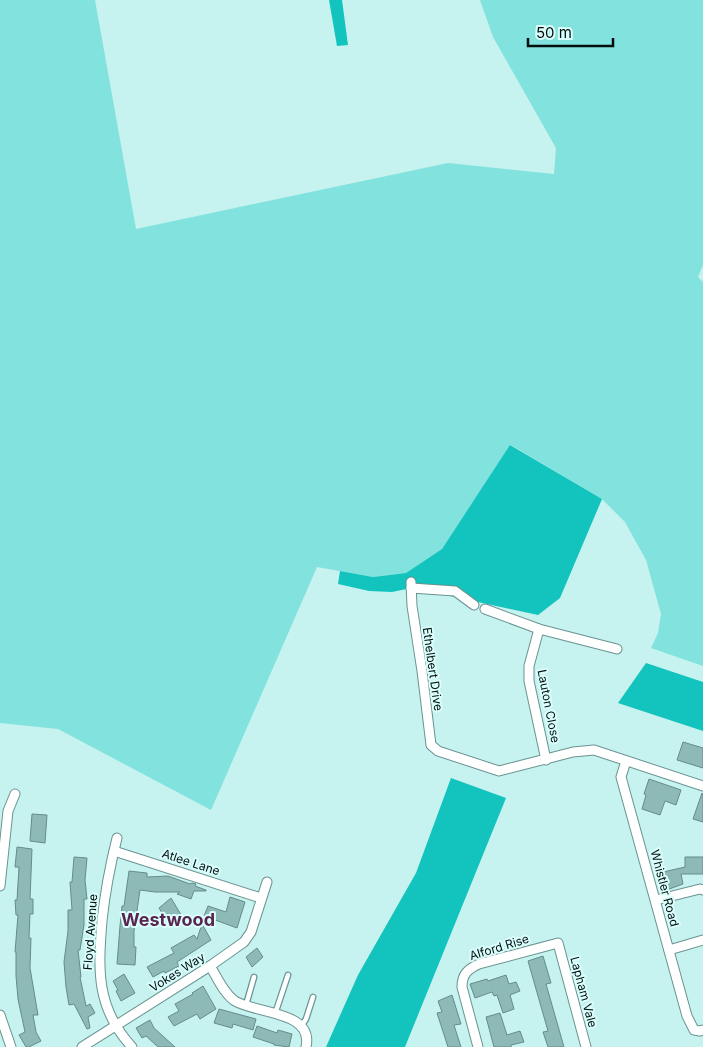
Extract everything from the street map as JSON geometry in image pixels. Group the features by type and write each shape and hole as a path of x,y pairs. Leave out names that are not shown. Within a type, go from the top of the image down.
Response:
{"street":[{"name":"Ethelbert Drive","path":"474,605 455,591 411,585 412,606 431,745 438,751 499,771 546,760"},
{"path":"485,609 539,629 617,649"},
{"name":"Lauton Close","path":"539,629 528,666 529,681 546,760"},
{"path":"546,760 573,752 594,750 703,786"},
{"name":"Whistler Road","path":"626,761 621,777 689,1023 694,1030 703,1030"},
{"path":"0,886 8,811 15,794"},
{"name":"Floyd Avenue","path":"117,838 105,893 99,968 102,993 110,1013 132,1047"},
{"name":"Atlee Lane","path":"114,851 261,898"},
{"name":"Vokes Way","path":"82,1047 240,946 248,938 267,882"},
{"path":"656,900 700,889 703,890"},
{"path":"669,950 703,940"},
{"name":"Alford Rise","path":"478,1047 462,987 462,980 467,971 479,964 558,943"},
{"name":"Lapham Vale","path":"558,943 586,1047"},
{"path":"210,966 230,997 238,1002 302,1025 307,1036 306,1047"},
{"path":"0,1015 10,1047"}],"lane":[{"path":"275,1014 288,975"},
{"path":"246,1005 254,977"},
{"path":"302,1025 306,1019 313,997"}],"shaded area":[{"path":"0,0 95,0 136,229 448,163 554,174 556,148 493,37 480,0 703,0 703,265 698,277 703,282 703,666 651,648 658,633 661,614 646,560 625,522 602,499 511,445 442,549 406,573 373,577 317,567 211,810 58,729 0,723"},
{"path":"329,0 342,0 348,45 337,46"},
{"path":"510,445 602,499 560,598 538,615 450,596 421,586 392,592 369,591 338,584 340,571 373,577 406,573 442,549"},
{"path":"646,663 703,682 703,731 618,703"},
{"path":"451,778 506,798 405,1047 326,1047 358,975 416,873"}],"building":[{"path":"683,742 703,748 703,768 677,760"},
{"path":"649,779 681,790 676,805 665,801 660,815 642,809"},
{"path":"703,794 703,822 693,819"},
{"path":"32,814 47,815 45,843 30,841"},
{"path":"17,847 32,849 30,899 33,899 33,914 30,914 30,968 38,1015 33,1015 36,1032 41,1041 29,1047 26,1047 19,1035 25,1032 18,999 16,976 15,952 18,915 16,915 15,900 17,900 19,867 15,867"},
{"path":"74,857 87,858 85,880 87,899 84,899 84,925 80,950 78,950 80,977 86,1006 90,1004 95,1013 88,1017 90,1028 87,1029 74,1004 69,1005 64,962 68,931 68,910 72,910 70,882 72,882"},
{"path":"685,857 703,857 703,874 681,874 683,884 664,891 659,873 685,867"},
{"path":"129,871 147,873 147,877 168,876 190,884 196,884 195,886 206,890 194,891 191,899 177,894 180,892 140,890 134,931 134,947 136,947 135,965 117,964 122,906 124,906"},
{"path":"230,897 245,902 237,928 204,916 208,906 226,912"},
{"path":"171,898 183,918 170,926 159,908"},
{"path":"202,924 211,940 177,962 179,966 153,977 147,967 174,953 171,948 194,935 197,939"},
{"path":"257,948 263,957 252,967 246,957"},
{"path":"543,956 551,983 546,984 564,1047 548,1047 543,1032 548,1031 528,961"},
{"path":"124,974 135,993 121,1001 113,981"},
{"path":"506,975 509,984 516,982 520,991 510,995 514,1009 503,1013 497,995 494,996 492,992 475,998 470,984"},
{"path":"203,986 216,1009 200,1019 197,1014 174,1026 168,1017 179,1011 175,1004"},
{"path":"452,995 461,1024 454,1025 461,1047 448,1047 437,1013 442,1012 438,1001"},
{"path":"219,1009 256,1019 253,1030 233,1024 232,1028 214,1023"},
{"path":"500,1013 507,1035 520,1031 524,1042 511,1045 511,1047 494,1047 486,1017"},
{"path":"150,1020 154,1028 175,1047 158,1047 146,1036 142,1038 136,1028"},
{"path":"257,1026 277,1033 278,1030 292,1034 289,1047 274,1045 253,1037"}],"district":[{"name":"Westwood","path":"168,919"}]}
